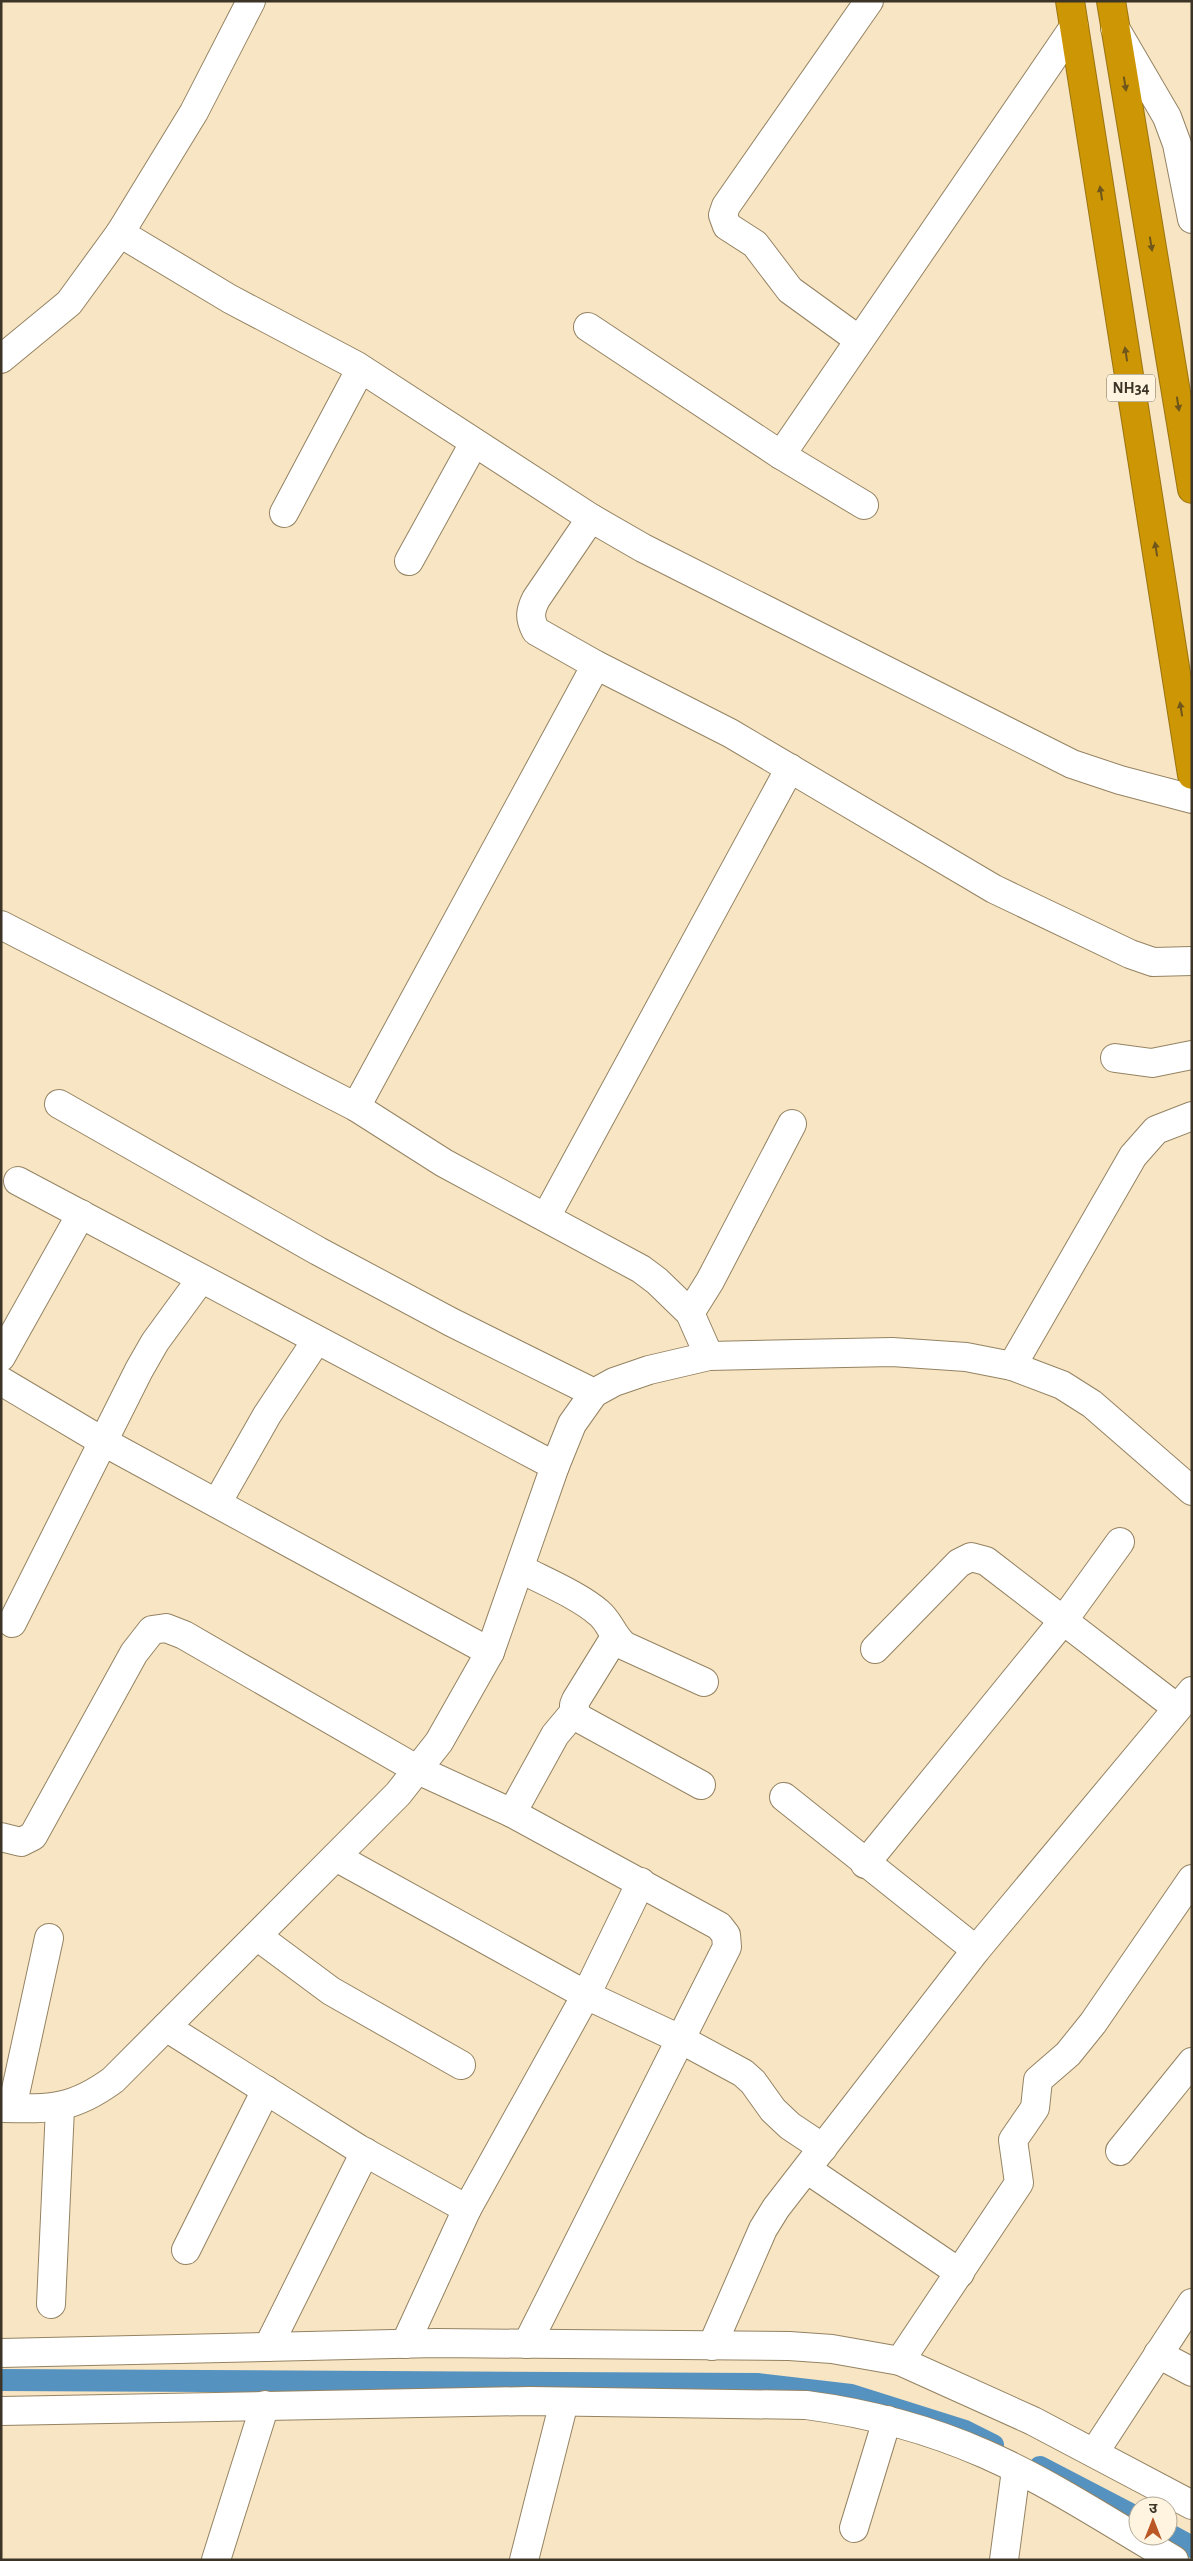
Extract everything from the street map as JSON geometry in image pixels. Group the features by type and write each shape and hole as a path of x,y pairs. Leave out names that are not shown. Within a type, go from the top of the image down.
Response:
{"highway":[{"name":"NH34","path":"1111,1 1192,490"},
{"name":"NH34","path":"1072,14 1192,775"}],"street":[{"path":"1,359 69,303 120,233 194,112 251,1"},
{"path":"859,340 790,290 754,244 727,226 723,215 726,206 869,1"},
{"path":"781,455 859,340 1072,14"},
{"path":"1115,28 1168,117 1177,144 1192,219"},
{"path":"120,233 230,299 357,366 360,370 591,518 715,586 1072,764 1120,780 1192,798"},
{"path":"588,327 781,455 864,505"},
{"path":"284,513 360,370"},
{"path":"409,561 474,443"},
{"path":"591,518 536,599 530,612 531,622 536,630 596,665 730,733 994,889 1130,954 1153,962 1192,961"},
{"path":"356,1107 596,665"},
{"path":"546,1217 790,768"},
{"path":"1,925 356,1107 444,1163 641,1269 657,1281 690,1313 709,1356"},
{"path":"1115,1058 1152,1063 1192,1055"},
{"path":"59,1104 318,1251 451,1322 594,1393"},
{"path":"1012,1366 1133,1156 1156,1130 1192,1116"},
{"path":"690,1313 710,1281 792,1124"},
{"path":"18,1181 554,1466"},
{"path":"1,1357 81,1214"},
{"path":"12,1623 102,1441 155,1342 201,1279"},
{"path":"217,1503 267,1414 316,1341"},
{"path":"49,1938 7,2108 60,2108 96,2092 113,2080 398,1794 443,1735 490,1652 521,1569 554,1466 572,1424 594,1393 614,1382 649,1370 709,1356 892,1352 966,1357 1012,1366 1062,1385 1092,1404 1192,1491"},
{"path":"1,1380 102,1441 490,1652"},
{"path":"865,1864 1063,1621 1120,1542"},
{"path":"712,2346 763,2229 776,2208 808,2170 976,1950 1184,1700 1063,1621 986,1561 971,1557 959,1562 876,1649"},
{"path":"521,1569 595,1610 605,1619 615,1638 625,1646 704,1682"},
{"path":"1,1837 21,1842 33,1836 134,1653 152,1630 166,1628 184,1635 418,1770 512,1813 709,1918 719,1926 726,1935 727,1947 527,2344"},
{"path":"615,1638 576,1700 575,1711 577,1717 702,1785"},
{"path":"512,1813 556,1735 575,1711"},
{"path":"784,1797 865,1864 976,1950"},
{"path":"336,1857 586,1995 680,2039 743,2073 753,2082 773,2110 790,2126 823,2148"},
{"path":"900,2361 1019,2183 1013,2140 1035,2108 1038,2080 1068,2054 1092,2023 1192,1880"},
{"path":"405,2344 467,2209 586,1995 641,1882"},
{"path":"257,1936 331,1991 461,2065"},
{"path":"166,2027 365,2152 467,2209"},
{"path":"1120,2151 1192,2062"},
{"path":"186,2250 266,2090"},
{"path":"51,2304 60,2108"},
{"path":"268,2347 365,2152"},
{"path":"808,2170 960,2273"},
{"path":"1094,2453 1192,2303"},
{"path":"1,2353 405,2344 712,2346 832,2349 900,2361 1033,2421 1192,2505"},
{"path":"1158,2354 1192,2372"},
{"path":"524,2560 564,2402"},
{"path":"1,2411 265,2405 564,2402 806,2406 843,2410 887,2420 958,2444 1016,2470 1137,2550 1174,2560"},
{"path":"216,2560 265,2405"},
{"path":"854,2528 887,2420"},
{"path":"1004,2560 1016,2470"}],"waterway":[{"path":"1,2380 757,2384 851,2395 965,2431 993,2445"},
{"path":"1040,2467 1128,2513"},
{"path":"1178,2539 1192,2547"}]}
